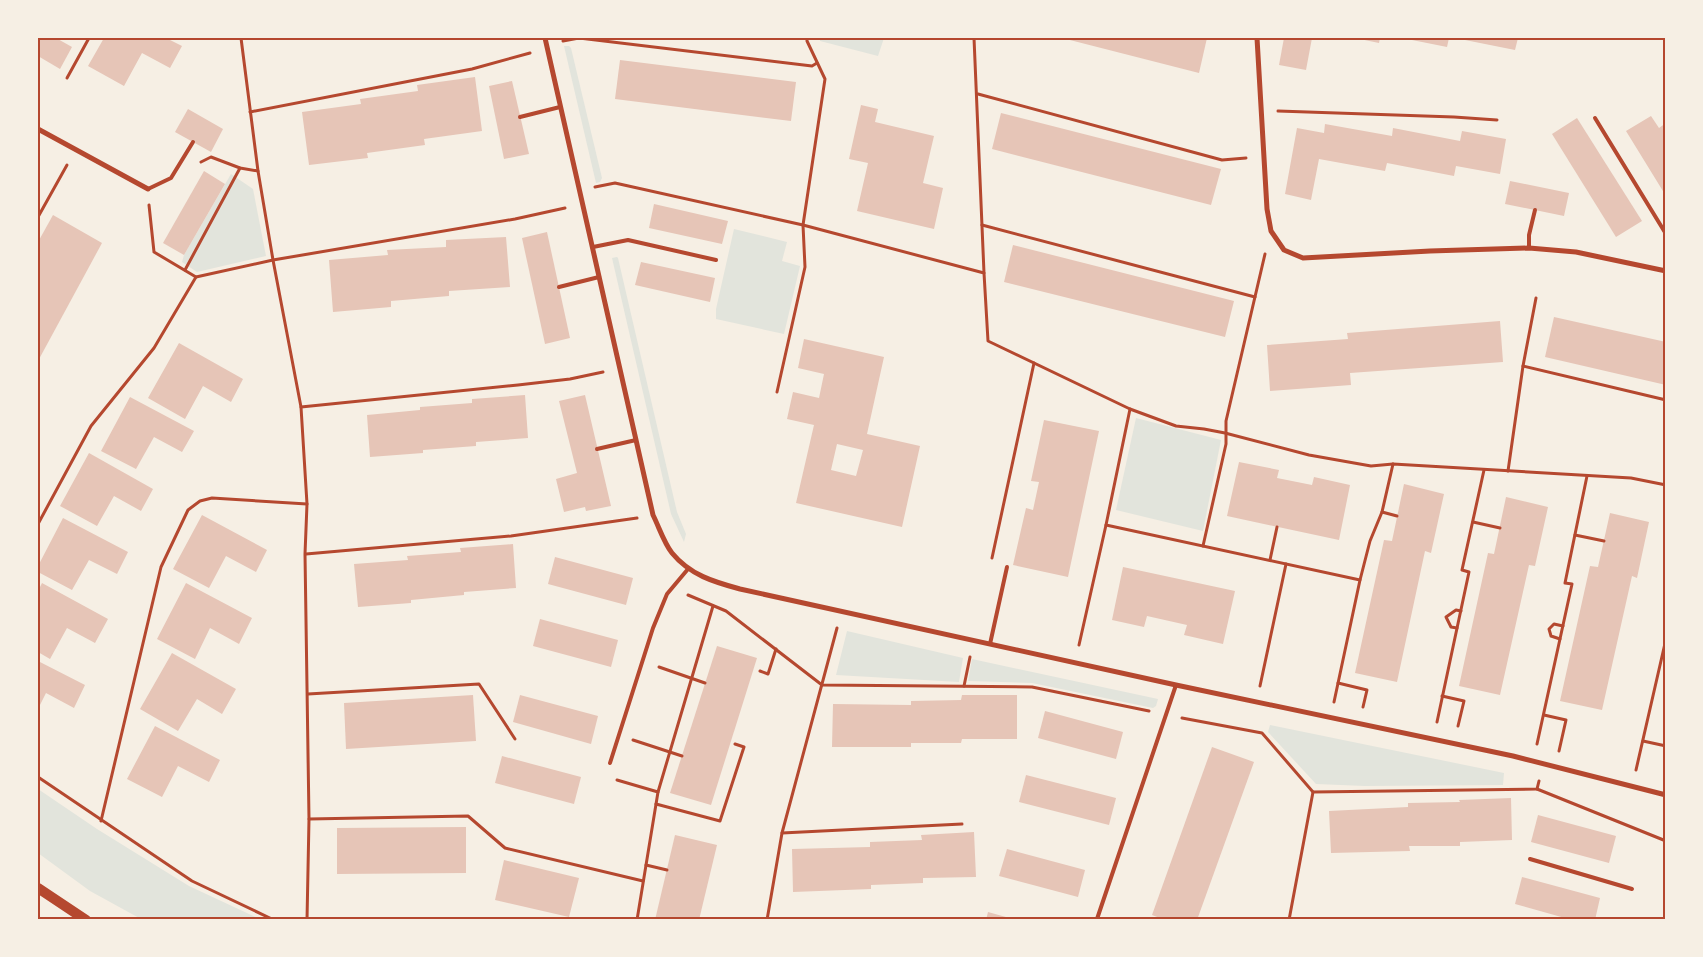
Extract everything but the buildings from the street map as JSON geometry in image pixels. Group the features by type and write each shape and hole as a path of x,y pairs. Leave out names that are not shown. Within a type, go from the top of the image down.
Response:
{"main road":[{"path":"38,888 86,920"}],"street":[{"path":"545,38 653,515 671,552 688,569 712,581 1176,685 1331,716 1544,763 1666,795"},
{"path":"1257,38 1270,231 1284,250 1303,258 1529,248 1576,252 1666,270"},
{"path":"38,129 148,190"}],"lane":[{"path":"520,117 560,107"},
{"path":"1596,118 1666,234"},
{"path":"148,190 171,178 193,142"},
{"path":"1529,248 1529,235 1535,210"},
{"path":"593,247 628,240 716,260"},
{"path":"559,287 599,277"},
{"path":"598,449 636,440"},
{"path":"990,644 1007,567"},
{"path":"610,764 652,628 667,594 688,569"},
{"path":"1097,919 1176,685"},
{"path":"1530,859 1632,889"}],"path":[{"path":"67,78 89,38"},
{"path":"241,38 258,171 272,260 301,407 307,504 309,819 307,920"},
{"path":"562,41 579,38 812,66 817,63"},
{"path":"777,392 805,267 803,225 825,79 807,38"},
{"path":"974,38 988,342 1130,409 1176,426 1204,428 1309,455 1371,466 1393,464 1631,478 1666,485"},
{"path":"250,112 472,69 531,53"},
{"path":"978,94 1222,160 1264,157"},
{"path":"1261,110 1497,120"},
{"path":"38,217 76,151"},
{"path":"171,178 212,157 240,168 258,171"},
{"path":"185,270 240,168"},
{"path":"580,190 615,183 803,225 984,273"},
{"path":"148,190 154,252 196,277 272,260 515,219 566,208"},
{"path":"982,225 1255,296"},
{"path":"1203,546 1226,444 1226,421 1270,231"},
{"path":"38,524 91,426 154,348 196,277"},
{"path":"1508,471 1523,366 1536,298"},
{"path":"990,564 1034,363"},
{"path":"1523,366 1666,400"},
{"path":"301,407 527,384 570,379 604,372"},
{"path":"1075,662 1130,409"},
{"path":"1331,716 1360,580 1370,541 1382,512 1393,464"},
{"path":"1433,739 1469,572 1462,570 1484,470"},
{"path":"1533,761 1572,584 1565,583 1587,476"},
{"path":"101,821 161,567 188,510 200,501 212,498 307,504"},
{"path":"1382,512 1397,516"},
{"path":"306,554 512,536 653,515"},
{"path":"1473,522 1500,528"},
{"path":"1106,525 1360,580"},
{"path":"1270,560 1277,527"},
{"path":"1575,535 1604,541"},
{"path":"1260,686 1286,564"},
{"path":"672,588 726,611 822,685 1032,687 1262,733 1313,792 1537,789 1666,841"},
{"path":"637,920 658,792 713,606"},
{"path":"1457,628 1451,627 1446,618 1456,610 1461,612"},
{"path":"767,920 782,833 842,611"},
{"path":"1560,639 1551,636 1549,629 1554,624 1563,626"},
{"path":"1632,786 1666,639"},
{"path":"964,686 974,640"},
{"path":"760,671 768,674 776,649"},
{"path":"642,661 705,683"},
{"path":"1338,683 1367,690 1359,722"},
{"path":"308,694 479,684 515,739"},
{"path":"1442,696 1464,701 1454,743"},
{"path":"1544,715 1566,720 1555,766"},
{"path":"618,736 682,756"},
{"path":"1643,741 1666,746"},
{"path":"656,804 720,821 744,747 735,744"},
{"path":"1537,789 1544,763"},
{"path":"610,764 616,780 658,792"},
{"path":"38,777 192,881 274,920"},
{"path":"1289,920 1313,792"},
{"path":"309,819 468,816 506,848 643,881"},
{"path":"782,833 962,824"},
{"path":"646,865 667,870"}],"shaded area":[{"path":"820,38 884,38 878,56 820,41"},
{"path":"564,46 571,48 602,178 600,182 596,183"},
{"path":"231,174 253,189 266,256 197,272 182,262 184,255"},
{"path":"734,229 787,242 782,261 800,266 784,334 716,319 716,309"},
{"path":"617,257 677,512 686,534 684,542 671,514 612,258"},
{"path":"1136,418 1221,440 1203,531 1116,510"},
{"path":"847,631 963,658 959,682 836,675"},
{"path":"972,659 1158,699 1156,706 1153,708 1032,683 968,681"},
{"path":"1270,725 1504,773 1503,785 1365,786 1316,784 1268,732"},
{"path":"38,789 97,829 189,886 260,919 141,919 90,891 38,853"}]}
